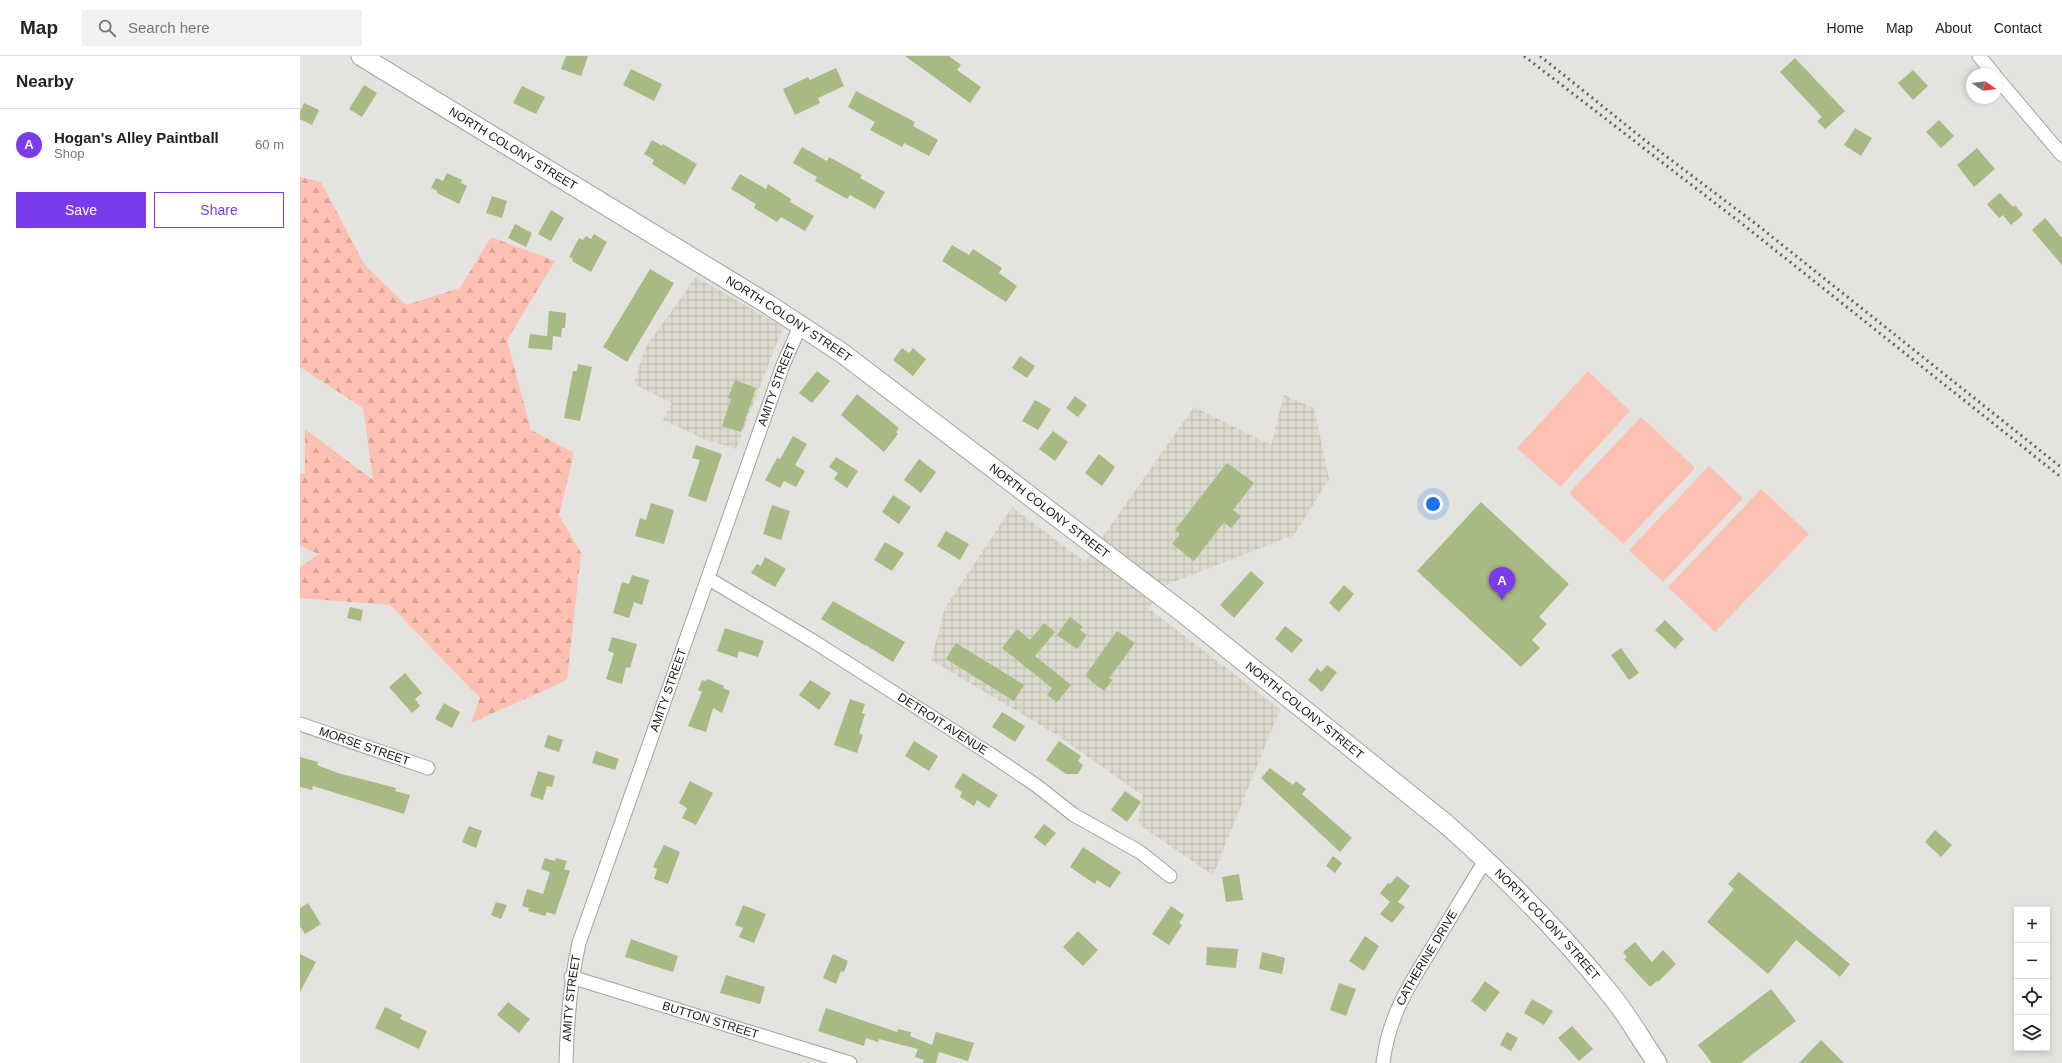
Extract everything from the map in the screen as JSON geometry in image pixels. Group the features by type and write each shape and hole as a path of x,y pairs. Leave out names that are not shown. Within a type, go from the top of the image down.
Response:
{"main road":[{"name":"NORTH COLONY STREET","path":"361,56 801,324 882,383 1186,615 1434,815 1486,859 1555,929 1612,996 1657,1063"}],"street":[{"path":"1979,56 1989,68"},
{"path":"2002,84 2062,155"},
{"name":"AMITY STREET","path":"566,1063 567,1020 571,977 579,943 783,365 801,324"},
{"name":"DETROIT AVENUE","path":"708,579 812,641 980,748 1037,786 1074,815 1140,852 1170,876"},
{"name":"MORSE STREET","path":"300,724 428,768"},
{"name":"CATHERINE DRIVE","path":"1383,1063 1385,1045 1392,1019 1404,994 1486,859"},
{"name":"BUTTON STREET","path":"571,977 850,1063"}],"shaded area":[{"path":"696,277 783,327 736,449 704,439 663,420 672,403 634,384 645,348"},
{"path":"1284,395 1314,408 1329,479 1294,535 1168,584 1148,608 1280,709 1213,875 1138,824 1142,795 1057,735 931,660 945,608 1012,507 1085,562 1194,407 1271,445"}],"green space":[{"path":"300,177 321,182 364,264 406,305 460,288 491,237 555,261 507,340 531,430 574,453 559,515 581,553 567,680 471,723 480,698 390,605 300,598 300,567 319,554 300,546 300,474 305,474 305,429 373,480 363,408 300,367"},
{"path":"1588,371 1630,411 1560,487 1517,448"},
{"path":"1641,417 1695,468 1623,544 1569,493"},
{"path":"1709,466 1743,498 1663,582 1629,550"},
{"path":"1761,489 1809,534 1715,632 1668,587"}],"building":[{"path":"566,56 588,56 581,76 561,69"},
{"path":"905,56 949,56 961,65 957,70 981,87 970,103"},
{"path":"1795,58 1845,111 1825,129 1817,121 1822,117 1780,72"},
{"path":"836,68 844,86 818,98 820,103 795,115 783,89 808,77 810,80"},
{"path":"631,69 662,84 654,101 623,85"},
{"path":"1913,70 1928,86 1913,100 1898,83"},
{"path":"364,85 377,93 362,117 349,109"},
{"path":"522,86 545,97 536,114 513,103"},
{"path":"856,91 915,122 913,126 938,140 929,156 904,143 902,147 870,130 875,122 848,107"},
{"path":"304,103 319,110 312,125 300,119 300,112"},
{"path":"1939,120 1954,136 1941,148 1926,132"},
{"path":"1855,128 1872,138 1861,156 1844,145"},
{"path":"652,140 662,146 663,144 697,164 685,185 652,164 654,160 644,154"},
{"path":"802,147 827,161 829,157 862,175 860,178 885,192 875,209 850,195 847,199 815,181 817,177 793,163"},
{"path":"1977,148 1995,169 1974,187 1957,165"},
{"path":"447,173 462,180 461,183 467,186 459,204 437,193 437,191 431,188 436,178 443,181"},
{"path":"740,174 766,189 768,184 791,199 790,202 814,216 805,231 781,217 777,222 754,208 756,204 731,189"},
{"path":"2000,193 2013,207 2015,205 2023,215 2011,225 2003,215 1999,218 1987,204"},
{"path":"492,196 507,201 502,218 486,213"},
{"path":"551,210 564,218 551,241 538,234"},
{"path":"2045,218 2062,238 2062,265 2032,230"},
{"path":"515,224 532,233 526,247 508,238"},
{"path":"594,234 607,242 591,272 572,261 573,259 569,257 579,238 583,240 586,236 591,239"},
{"path":"952,245 969,255 973,249 1002,268 999,273 1017,286 1006,302 942,261"},
{"path":"650,269 674,283 627,362 603,347"},
{"path":"549,311 566,313 565,328 562,328 561,337 553,336 552,350 528,348 530,334 547,336"},
{"path":"902,348 909,353 913,348 926,359 913,376 893,360"},
{"path":"1020,356 1035,366 1027,378 1012,368"},
{"path":"578,364 592,367 580,421 564,418 573,371 577,371"},
{"path":"817,371 830,381 812,403 799,393"},
{"path":"735,380 756,388 741,432 722,426 731,399 728,398"},
{"path":"857,394 899,428 896,432 898,434 884,452 841,415"},
{"path":"1075,396 1087,405 1078,417 1066,408"},
{"path":"1035,400 1051,409 1038,430 1022,421"},
{"path":"1053,431 1068,442 1055,461 1039,449"},
{"path":"793,436 807,444 795,465 805,471 796,487 784,481 780,488 765,480 777,458 780,459"},
{"path":"696,445 722,454 706,502 688,496 700,460 692,458"},
{"path":"1099,454 1115,467 1102,486 1085,473"},
{"path":"836,457 858,471 847,488 834,479 838,473 829,467"},
{"path":"919,459 936,472 921,493 904,480"},
{"path":"1227,463 1254,483 1233,510 1241,516 1231,528 1224,522 1194,561 1172,544 1180,534 1175,530"},
{"path":"893,495 911,507 899,524 882,512"},
{"path":"1481,502 1569,584 1539,617 1547,624 1532,640 1540,648 1521,667 1417,571"},
{"path":"651,503 674,510 664,544 635,536 640,518 646,520"},
{"path":"772,505 790,511 781,540 763,534"},
{"path":"946,531 969,544 960,560 937,546"},
{"path":"885,542 904,553 892,571 874,560"},
{"path":"765,557 786,569 775,587 751,573 757,564 761,566"},
{"path":"1251,571 1264,583 1234,618 1220,605"},
{"path":"632,575 649,580 642,605 634,602 629,618 613,613 622,582 629,584"},
{"path":"1344,585 1354,594 1339,612 1329,603"},
{"path":"833,601 905,642 893,662 867,646 867,644 866,646 821,619"},
{"path":"350,607 363,610 361,621 347,618"},
{"path":"1070,617 1083,627 1080,630 1087,635 1077,649 1057,635"},
{"path":"1665,620 1684,639 1675,649 1655,630"},
{"path":"1044,623 1055,632 1035,656 1071,685 1057,702 1047,695 1052,688 1002,648 1017,629 1030,640"},
{"path":"1285,626 1303,640 1292,653 1275,639"},
{"path":"725,628 764,641 758,657 739,651 737,658 717,651"},
{"path":"1117,631 1135,643 1109,678 1112,680 1104,691 1085,676"},
{"path":"612,637 637,644 630,668 626,667 622,684 606,679 614,653 608,651"},
{"path":"956,643 1024,685 1014,701 946,659"},
{"path":"1621,648 1639,673 1629,680 1611,655"},
{"path":"1327,665 1337,672 1322,692 1308,680 1317,668 1321,672"},
{"path":"405,673 422,693 415,699 420,706 412,713 389,687"},
{"path":"708,679 724,686 723,688 730,691 722,713 713,708 706,732 688,726 702,692 698,690 702,680 705,681"},
{"path":"810,680 831,693 819,710 799,695"},
{"path":"850,699 865,704 862,713 865,714 859,733 863,735 857,753 834,745"},
{"path":"444,703 460,712 452,728 435,719"},
{"path":"1002,712 1025,726 1015,742 992,727"},
{"path":"548,735 563,740 559,752 544,747"},
{"path":"914,741 938,756 929,771 905,756"},
{"path":"1059,741 1081,756 1078,761 1083,765 1078,774 1066,774 1046,760"},
{"path":"596,751 619,759 615,770 592,763"},
{"path":"300,757 318,762 317,765 338,773 396,788 395,791 410,795 404,814 313,786 312,790 300,787"},
{"path":"1270,768 1293,785 1296,781 1306,789 1302,794 1352,838 1340,852 1261,778"},
{"path":"538,771 555,776 552,787 547,786 543,800 530,796"},
{"path":"963,773 998,795 989,808 977,800 974,806 960,797 962,792 954,787"},
{"path":"690,781 713,793 696,825 682,818 687,808 679,803"},
{"path":"1125,791 1141,802 1127,822 1111,810"},
{"path":"1044,824 1056,833 1045,846 1034,837"},
{"path":"469,826 482,831 476,848 462,842"},
{"path":"1935,830 1952,845 1941,857 1925,842"},
{"path":"664,845 680,852 668,884 654,879 657,869 653,867"},
{"path":"1083,847 1121,872 1110,888 1097,880 1095,884 1070,867"},
{"path":"1333,856 1342,863 1335,873 1326,866"},
{"path":"545,858 555,861 556,858 567,861 564,869 570,871 555,915 547,912 545,916 528,911 529,908 522,906 527,889 543,894 550,872 541,869"},
{"path":"1739,872 1850,964 1840,977 1796,940 1768,974 1707,922 1734,889 1728,884"},
{"path":"1239,874 1243,900 1226,902 1222,877"},
{"path":"1397,876 1410,886 1398,902 1405,907 1392,923 1380,914 1390,902 1380,893 1388,883 1390,884"},
{"path":"496,902 507,905 501,919 491,915"},
{"path":"308,903 321,924 305,934 300,926 300,908"},
{"path":"743,905 766,914 754,943 739,937 743,928 735,925"},
{"path":"1171,906 1184,915 1179,923 1182,925 1169,945 1152,934"},
{"path":"1078,931 1098,950 1083,966 1063,947"},
{"path":"1365,936 1379,946 1364,971 1349,961"},
{"path":"631,939 678,956 673,972 625,957"},
{"path":"1635,942 1652,962 1663,950 1676,964 1658,982 1657,981 1650,987 1624,959 1627,957 1623,952"},
{"path":"1207,947 1238,949 1236,968 1206,965"},
{"path":"1262,952 1285,958 1282,974 1259,969"},
{"path":"300,954 316,962 300,992"},
{"path":"833,954 848,961 844,972 841,971 836,984 823,978"},
{"path":"726,975 765,987 760,1004 720,993"},
{"path":"1485,981 1500,992 1485,1012 1471,1001"},
{"path":"1339,983 1356,989 1346,1016 1330,1010"},
{"path":"1771,989 1796,1021 1741,1063 1712,1063 1698,1045"},
{"path":"1532,999 1553,1011 1544,1025 1524,1013"},
{"path":"508,1002 530,1019 519,1033 497,1015"},
{"path":"385,1007 402,1015 400,1019 427,1031 419,1049 375,1028"},
{"path":"826,1008 897,1032 898,1029 911,1032 910,1036 932,1045 936,1032 974,1043 968,1061 939,1052 936,1063 923,1063 924,1060 915,1057 918,1049 879,1039 878,1042 866,1038 864,1046 818,1031"},
{"path":"1572,1026 1593,1049 1579,1061 1558,1038"},
{"path":"1507,1032 1518,1038 1511,1051 1500,1045"},
{"path":"1821,1040 1844,1063 1799,1063"}],"railway":[{"path":"1524,56 1741,223 2062,478"},
{"path":"1540,56 1646,141 1756,224 2062,468"}],"place":[{"name":"Hogan's Alley Paintball","path":"1502,600"}]}
